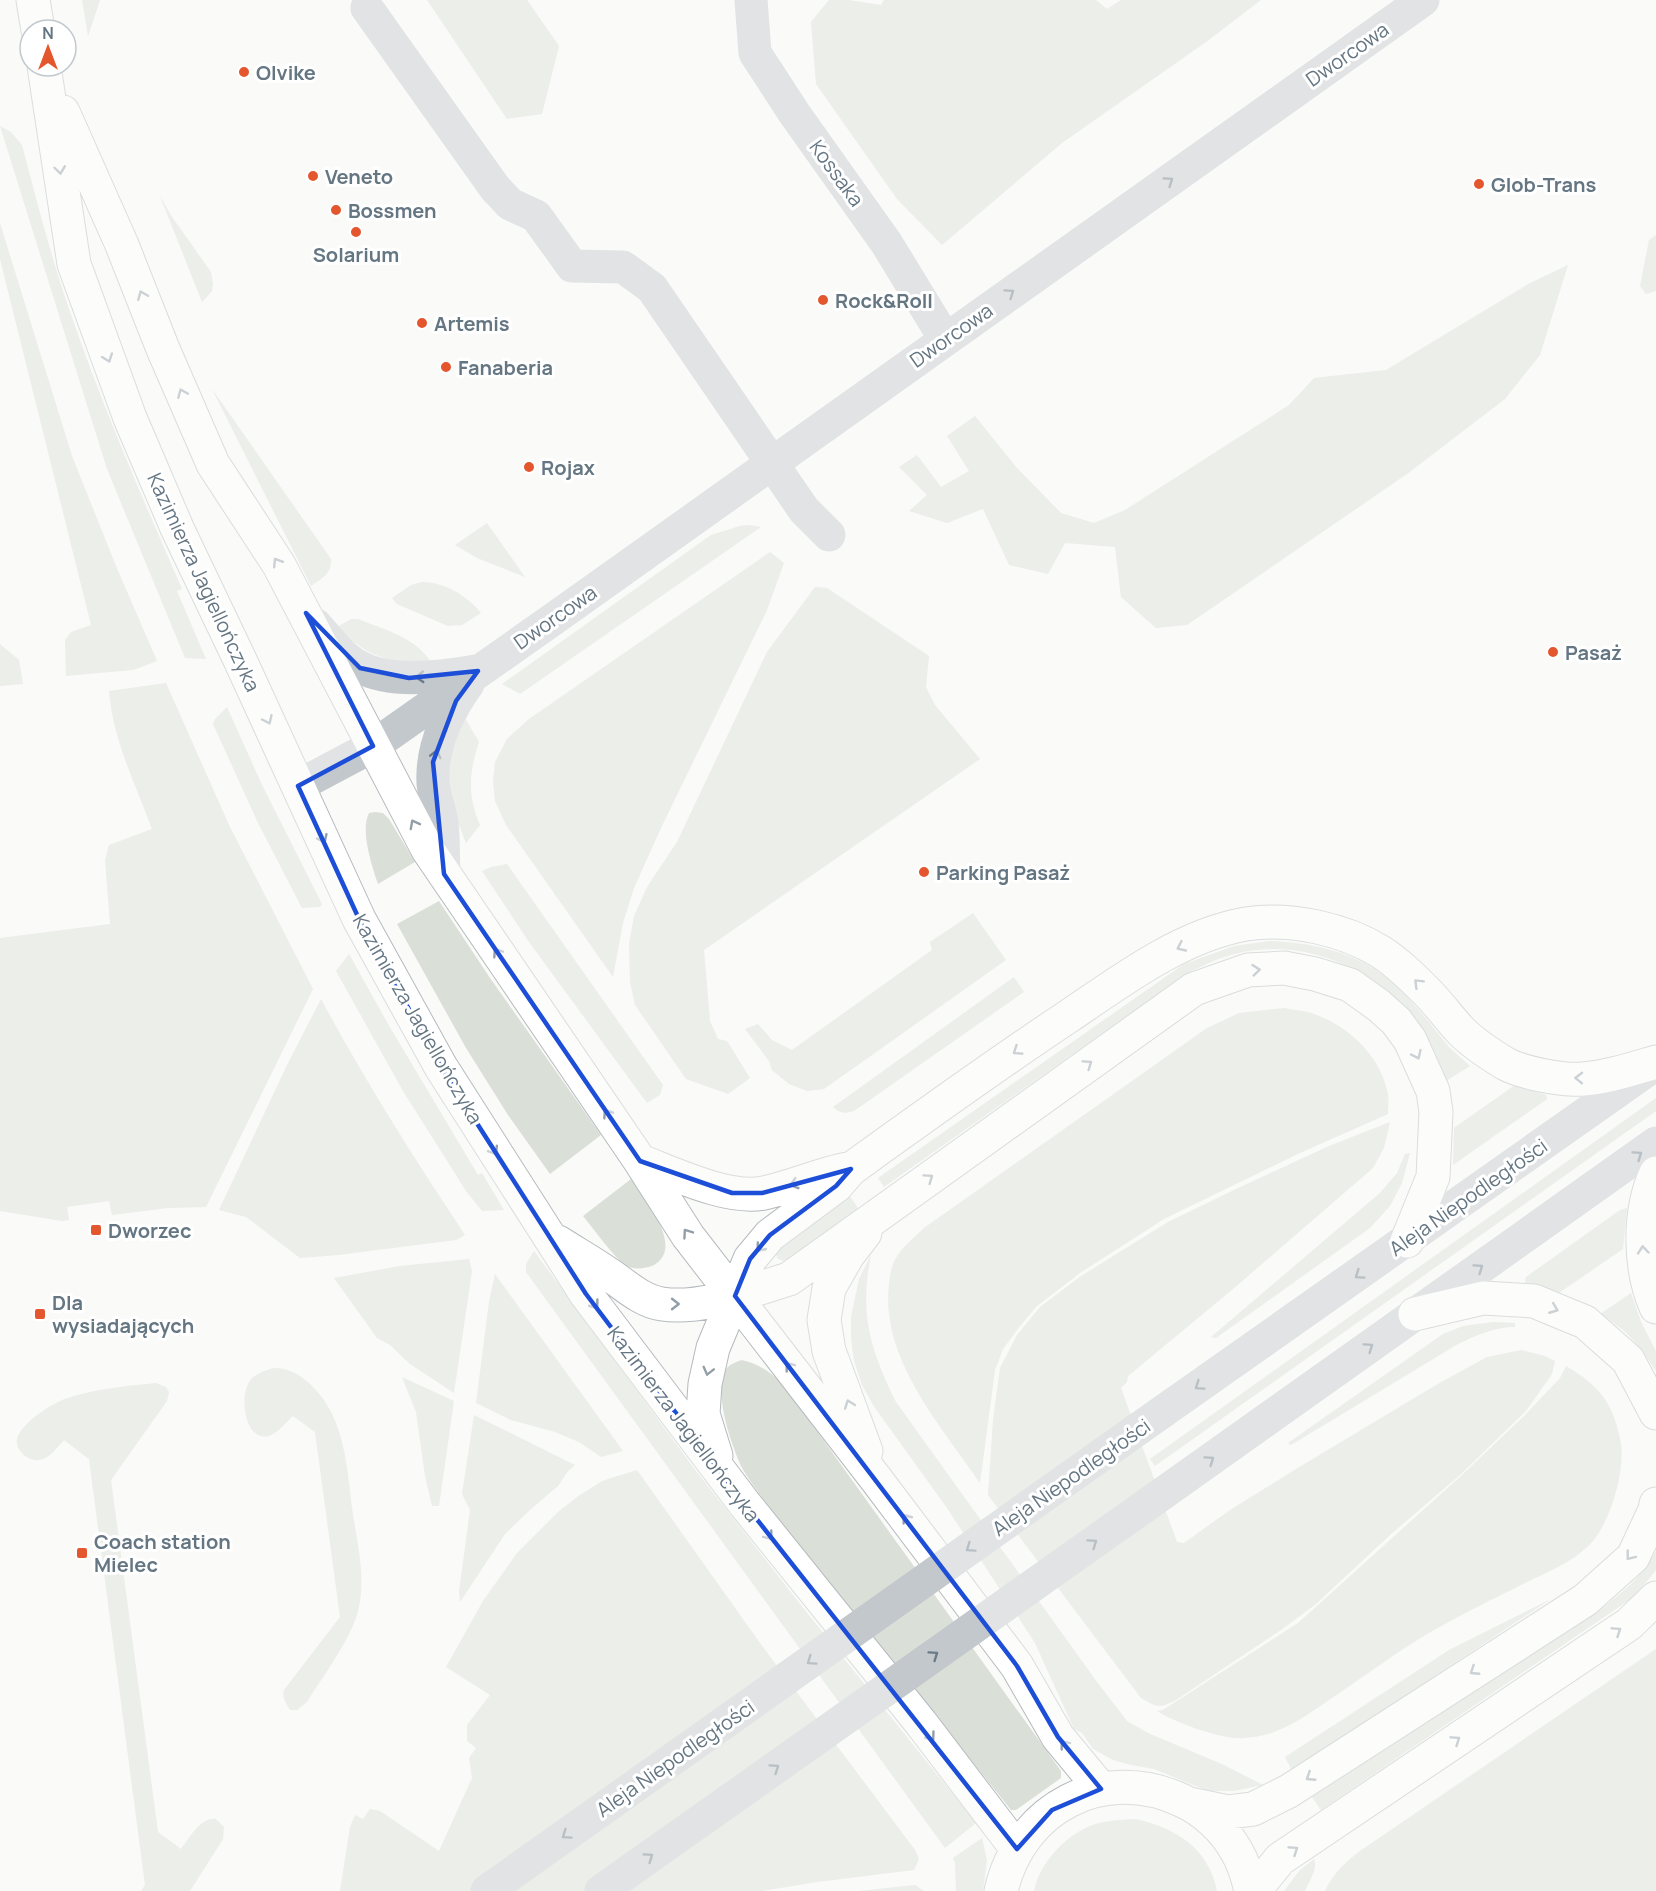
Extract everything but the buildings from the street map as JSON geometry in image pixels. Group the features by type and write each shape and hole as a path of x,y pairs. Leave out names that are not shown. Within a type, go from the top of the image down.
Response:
{"main road":[{"path":"33,0 36,18"},
{"name":"Kazimierza Jagiellończyka","path":"46,78 74,264 130,418 177,528 359,918 441,1068 586,1294 792,1565 921,1723 1017,1849"},
{"name":"Kazimierza Jagiellończyka","path":"49,78 122,244 167,358 213,464 279,565 306,613 428,850 640,1161 688,1236 1017,1666 1059,1737 1101,1789"},
{"path":"721,1473 703,1414 705,1384 714,1348 750,1259 770,1235 837,1186 851,1169 1006,1058 1135,972 1176,949 1214,933 1247,924 1284,922 1324,929 1357,939 1382,953 1428,993 1462,1032 1507,1064 1526,1071 1582,1079 1619,1073 1656,1063"},
{"path":"552,1238 611,1275 634,1293 661,1304 691,1304 735,1296 789,1279 1194,989 1248,970 1284,968 1315,974 1350,985 1378,1005 1396,1021 1410,1040 1424,1071 1432,1091 1436,1112 1432,1177 1407,1241"},
{"path":"640,1161 704,1185 732,1192 762,1193 825,1173 851,1169"},
{"path":"1656,1173 1650,1185 1642,1236 1650,1294 1656,1306"},
{"path":"876,1479 829,1351 824,1320 829,1288 848,1255 881,1212"},
{"path":"1415,1314 1483,1299 1534,1301 1585,1322 1628,1360 1656,1413"},
{"path":"1189,1804 1228,1812 1253,1809 1289,1791 1585,1600 1633,1557 1656,1504"},
{"path":"1000,1891 1017,1849 1039,1821 1052,1810 1083,1794 1101,1789 1123,1787 1146,1788 1168,1794 1208,1816 1237,1851 1253,1891 1280,1859 1629,1623 1656,1598"}],"street":[{"path":"734,0 755,53"},
{"name":"Kossaka","path":"752,0 755,53 794,113 887,244 945,339"},
{"name":"Dworcowa","path":"298,786 373,746 411,720 1423,0"},
{"path":"368,8 495,188 510,204 536,216 572,266 623,267 652,288 804,510 829,535"},
{"name":"Dworcowa","path":"306,613 339,652 360,668 409,678 478,671"},
{"path":"444,874 441,822 433,783 433,762 441,734 456,701 478,671"},
{"name":"Aleja Niepodległości","path":"487,1891 1656,1063"},
{"path":"601,1891 1656,1143"}],"highlighted area":[{"path":"306,613 360,668 409,678 478,671 456,701 433,762 444,874 640,1161 732,1193 762,1193 851,1169 836,1186 770,1235 750,1259 735,1296 1017,1666 1058,1737 1101,1789 1052,1810 1017,1849 744,1503 586,1294 441,1067 359,919 298,786 373,746"}],"shaded area":[{"path":"82,0 100,0 88,36"},
{"path":"427,0 527,0 559,46 542,114 507,119"},
{"path":"829,0 848,0 881,5 884,0 1096,0 1107,9 1121,0 1261,0 1206,42 1062,143 942,245 897,199 816,84 811,22"},
{"path":"0,126 11,132 22,145 73,321 117,437 182,589 177,591 206,659 185,658 107,469"},
{"path":"160,196 211,272 212,291 202,302"},
{"path":"0,223 72,456 157,661 133,670 66,676 65,640 71,632 91,625 0,259"},
{"path":"1656,235 1656,291 1646,294 1640,286 1649,240"},
{"path":"1568,265 1540,355 1505,399 1407,474 1187,625 1156,628 1121,597 1115,547 1065,543 1048,574 1009,565 983,509 947,523 909,511 927,495 899,467 917,455 941,487 969,471 947,436 975,416 1017,468 1061,513 1094,523 1125,510 1289,405 1314,378 1386,370 1530,283"},
{"path":"212,389 331,559 328,572 311,586"},
{"path":"487,523 525,577 477,558 455,545"},
{"path":"749,525 761,527 520,694 502,684 711,535"},
{"path":"770,552 784,563 767,610 634,888 623,923 613,977 506,825 495,801 493,781 495,762 507,739 529,719"},
{"path":"422,582 439,584 455,591 481,613 462,625 448,626 397,604 392,598 411,585"},
{"path":"815,587 827,588 929,656 926,687 935,705 980,759 704,950 710,1021 718,1039 727,1041 750,1078 728,1094 686,1079 635,1005 630,982 629,944 634,916 647,887 677,842 767,652"},
{"path":"351,619 358,619 399,635 417,646 431,662 390,660 369,652 337,627"},
{"path":"0,644 19,660 23,684 0,686"},
{"path":"166,683 229,825 313,989 206,1207 168,1208 112,1215 109,1201 67,1207 69,1220 62,1221 0,1211 0,938 110,924 105,860 109,845 152,829 120,744 109,691"},
{"path":"227,707 262,785 322,904 320,907 302,908 258,823 213,724"},
{"path":"465,718 479,742 471,774 471,793 480,825 466,843 449,800 449,756"},
{"path":"369,813 383,813 389,819 415,862 378,884 366,839"},
{"path":"507,864 663,1085 660,1095 647,1103 529,942 482,871"},
{"path":"439,901 490,978 601,1135 550,1174 508,1115 466,1048 397,924"},
{"path":"973,913 1006,960 824,1089 807,1091 789,1084 772,1070 769,1061 745,1029 758,1024 772,1040 792,1050 932,950 930,942"},
{"path":"1269,941 1324,948 1373,968 1409,999 1450,1048 1470,1066 1446,1081 1431,1044 1418,1023 1401,1003 1381,986 1359,972 1310,953 1284,949 1257,950 1231,955 1189,972 884,1187 878,1178 1184,964 1234,946"},
{"path":"349,954 478,1175 482,1173 504,1210 482,1211 466,1191 403,1091 336,971"},
{"path":"1014,977 1024,992 854,1111 842,1112 833,1107"},
{"path":"321,999 390,1119 465,1235 456,1240 300,1258 246,1217 219,1210 287,1065"},
{"path":"1284,1008 1308,1012 1324,1018 1350,1034 1361,1044 1370,1055 1384,1081 1388,1097 1388,1114 1300,1153 1164,1219 1080,1273 1037,1306 1003,1349 995,1370 980,1483 932,1414 904,1364 894,1338 889,1311 889,1284 894,1261 905,1246 924,1228 1207,1028 1239,1013"},
{"path":"1515,1085 1546,1095 1547,1099 1453,1165 1454,1128"},
{"path":"1656,1098 1656,1111 1155,1466 1150,1459"},
{"path":"1390,1122 1384,1148 1373,1168 1128,1376 1127,1382 1121,1388 1177,1542 1184,1543 1230,1510 1296,1469 1487,1357 1521,1350 1545,1356 1555,1361 1552,1374 1526,1411 1460,1475 1390,1535 1316,1604 1176,1700 1162,1706 1155,1705 1141,1698 988,1495 993,1420 1000,1368 1017,1335 1040,1307 1081,1276 1168,1222 1329,1146"},
{"path":"1410,1153 1402,1183 1390,1206 1370,1228 1216,1338 1211,1337 1380,1193 1397,1173 1405,1154"},
{"path":"631,1179 653,1210 664,1236 665,1248 662,1258 652,1266 642,1268 628,1267 620,1261 583,1216"},
{"path":"849,1195 858,1208 791,1258 783,1261 778,1259 776,1255 778,1249"},
{"path":"1627,1208 1623,1249 1559,1293 1526,1284 1526,1277 1620,1210"},
{"path":"534,1251 693,1467 976,1823 945,1848 526,1272 526,1264"},
{"path":"871,1255 866,1295 869,1331 879,1365 896,1402 1097,1682 1127,1721 1148,1733 1224,1765 1263,1785 1234,1791 1208,1791 1154,1769 1113,1760 1093,1749 1082,1733 1074,1729 1035,1643 947,1508 873,1405 862,1385 854,1361 851,1317 859,1279"},
{"path":"469,1259 472,1271 454,1393 410,1364 390,1345 377,1338 334,1278 400,1266"},
{"path":"495,1274 623,1451 601,1457 579,1442 555,1432 511,1420 476,1403 489,1302"},
{"path":"1631,1293 1641,1322 1656,1351 1656,1371 1632,1338 1600,1314"},
{"path":"1493,1322 1515,1323 1515,1327 1493,1330 1458,1344 1291,1445 1288,1443 1443,1334 1463,1326"},
{"path":"742,1360 764,1369 783,1384 1061,1771 1061,1778 1016,1810 1011,1810 777,1518 742,1468 729,1433 721,1390 722,1378 726,1369 731,1364"},
{"path":"1566,1366 1588,1381 1604,1398 1614,1418 1621,1444 1622,1456 1614,1500 1602,1528 1586,1548 1558,1567 1432,1631 1309,1714 1274,1732 1249,1738 1226,1737 1184,1724 1157,1711 1163,1710 1298,1623 1525,1415 1560,1378"},
{"path":"274,1368 293,1372 310,1384 322,1397 338,1428 346,1462 361,1575 358,1611 349,1633 307,1702 297,1710 290,1710 284,1698 284,1690 340,1617 315,1432 293,1416 271,1435 262,1436 255,1433 246,1417 247,1385 254,1376"},
{"path":"402,1377 454,1401 439,1506 432,1506 425,1476 416,1412"},
{"path":"156,1383 166,1387 169,1392 167,1401 111,1480 158,1832 181,1849 205,1821 216,1819 224,1827 223,1839 190,1891 141,1891 145,1885 89,1459 64,1440 42,1460 30,1459 17,1446 20,1433 30,1421 52,1405 65,1399 98,1390"},
{"path":"474,1415 575,1465 558,1486 505,1534 460,1602 459,1592 470,1510 462,1494"},
{"path":"637,1470 760,1643 915,1850 919,1859 914,1870 762,1891 340,1891 350,1827 355,1815 363,1819 370,1809 380,1811 439,1851 472,1778 469,1758 476,1748 467,1741 467,1725 490,1695 446,1667 483,1601 517,1553 559,1511 580,1495 602,1481"},
{"path":"1656,1551 1656,1570 1635,1596 1321,1810 1312,1797 1600,1610 1638,1577"},
{"path":"1551,1599 1292,1771 1285,1757 1449,1650"},
{"path":"1656,1649 1656,1891 1325,1891 1349,1859"},
{"path":"1136,1819 1164,1828 1188,1842 1206,1863 1217,1891 1034,1891 1048,1861 1071,1837 1095,1824"},
{"path":"982,1838 987,1860 983,1891 956,1891 953,1858"},
{"path":"1314,1859 1314,1871 1305,1891 1284,1891 1300,1870"},
{"path":"915,1885 924,1891 859,1891"}],"place":[{"name":"Olvike","path":"244,72"},
{"name":"Veneto","path":"313,176"},
{"name":"Glob-Trans","path":"1479,184"},
{"name":"Bossmen","path":"336,210"},
{"name":"Solarium","path":"356,232"},
{"name":"Rock&Roll","path":"823,300"},
{"name":"Artemis","path":"422,323"},
{"name":"Fanaberia","path":"446,367"},
{"name":"Rojax","path":"529,467"},
{"name":"Pasaż","path":"1553,652"},
{"name":"Parking Pasaż","path":"924,872"},
{"name":"Dworzec","path":"96,1230"},
{"name":"Dla wysiadających","path":"40,1314"},
{"name":"Coach station Mielec","path":"82,1553"}]}
